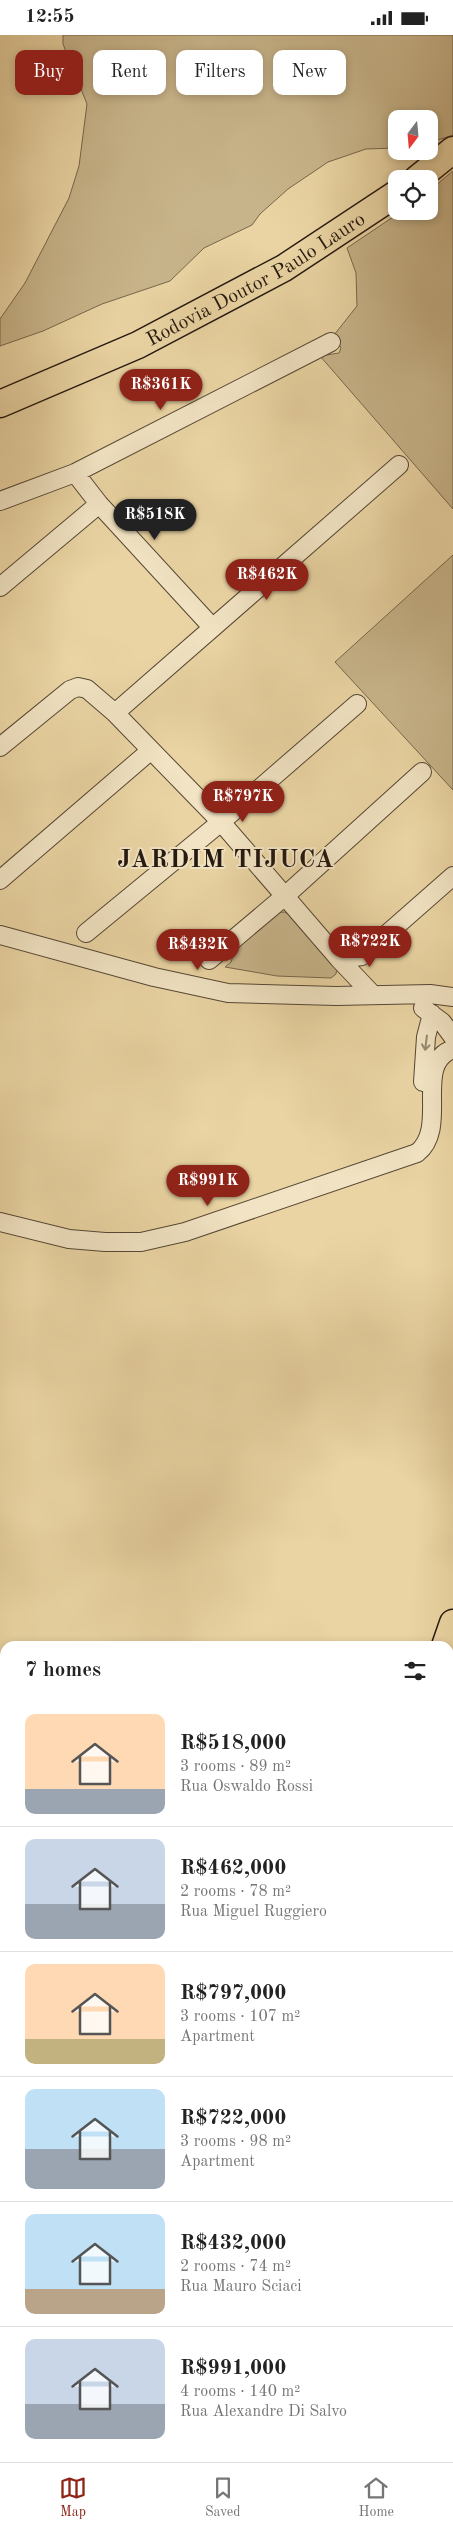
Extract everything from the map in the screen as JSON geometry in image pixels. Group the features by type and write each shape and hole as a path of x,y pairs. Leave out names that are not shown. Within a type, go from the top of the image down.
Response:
{"highway":[{"path":"428,170 453,150"},
{"name":"Rodovia Doutor Paulo Lauro","path":"0,404 138,345 284,268 388,199"},
{"path":"447,1641 453,1623"}],"street":[{"path":"0,501 75,473 331,342"},
{"path":"116,713 399,465"},
{"path":"75,473 99,504 212,627"},
{"path":"0,587 99,504"},
{"path":"0,747 74,688 87,689 116,713 150,751 221,822 341,961 373,995"},
{"path":"86,933 221,822 357,704"},
{"path":"0,879 150,751"},
{"path":"209,960 285,896 422,772"},
{"path":"341,961 362,956 453,876"},
{"path":"0,935 195,987 228,993 336,996 430,995 453,997"},
{"path":"336,996 341,961"},
{"path":"398,996 417,1003 432,1014 453,1037"},
{"path":"409,1155 422,1125 426,1037 432,1014 453,1001"},
{"path":"0,1223 69,1239 141,1242 185,1232 409,1155 421,1149 427,1140 432,1121 433,1074 436,1063 440,1056 453,1049"}],"shaded area":[{"path":"63,35 453,35 453,135 438,140 438,110 388,110 388,148 366,149 328,162 288,189 260,214 252,225 204,248 170,281 102,304 43,331 0,346 0,319 25,283 69,198 79,166 87,104 83,94 83,50 65,50"},
{"path":"453,171 453,509 320,356 339,353 341,348 334,335 357,306 356,273 347,248 389,220 438,220 438,184"},
{"path":"453,555 453,790 335,662"},
{"path":"284,912 292,915 337,967 336,974 331,978 277,976 225,967 231,962 236,946 275,913"}],"district":[{"name":"JARDIM TIJUCA","path":"226,858"}]}
